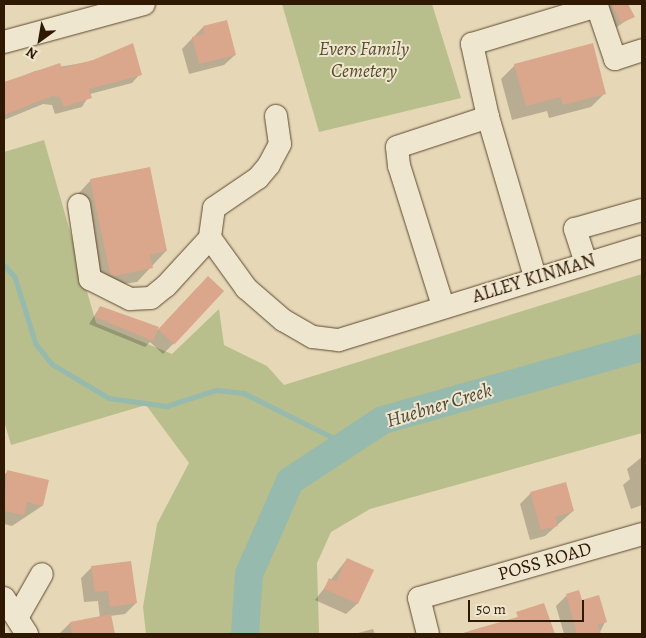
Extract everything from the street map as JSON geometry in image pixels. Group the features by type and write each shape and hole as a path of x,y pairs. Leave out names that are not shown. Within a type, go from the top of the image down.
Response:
{"street":[{"path":"4,42 144,4"},
{"path":"536,277 488,117 472,44 597,6 615,59 642,50"},
{"path":"78,205 90,279 130,299 151,298 166,286 210,238 214,208 258,178 269,165 280,144 276,116"},
{"path":"434,309 398,166 397,147 488,117"},
{"path":"586,263 575,229 642,210"},
{"name":"ALLEY KINMAN","path":"210,238 246,288 283,320 313,337 339,340 536,277 642,247"},
{"name":"POSS ROAD","path":"428,634 419,598 642,534"},
{"path":"23,625 42,574"},
{"path":"4,598 23,625"}],"green space":[{"name":"Evers Family Cemetery","path":"282,4 432,4 461,98 319,132"},
{"path":"44,140 96,323 172,354 219,309 224,345 267,366 284,385 642,274 642,433 370,509 331,532 317,563 319,634 146,634 143,607 157,524 189,463 146,405 11,445 4,421 4,152"}],"building":[{"path":"612,4 628,4 635,17 621,23"},
{"path":"227,20 236,55 199,64 192,37 204,34 203,26"},
{"path":"133,43 142,75 89,89 92,98 64,107 60,97 52,96 4,115 4,82 60,63 62,68 93,60"},
{"path":"593,43 606,94 563,105 561,97 526,106 514,64"},
{"path":"150,167 167,251 150,255 153,268 114,276 110,274 90,179"},
{"path":"208,276 224,291 174,344 158,329"},
{"path":"100,306 159,327 153,341 95,317"},
{"path":"7,470 49,480 43,506 27,502 24,515 4,511"},
{"path":"566,482 574,511 555,517 558,526 541,530 530,492"},
{"path":"347,558 374,570 358,604 324,589 329,578 336,582"},
{"path":"131,561 137,603 110,607 108,591 95,592 91,566"},
{"path":"579,590 582,600 599,595 607,622 598,625 601,634 577,634 566,594"},
{"path":"544,603 555,634 469,634 469,631 518,617 516,612"},
{"path":"111,614 115,634 72,634 70,622"}],"waterway":[{"path":"4,265 15,277 36,344 52,364 109,398 167,406 216,390 244,393 346,444"},
{"name":"Huebner Creek","path":"245,634 249,574 290,481 383,420 642,347"}]}
